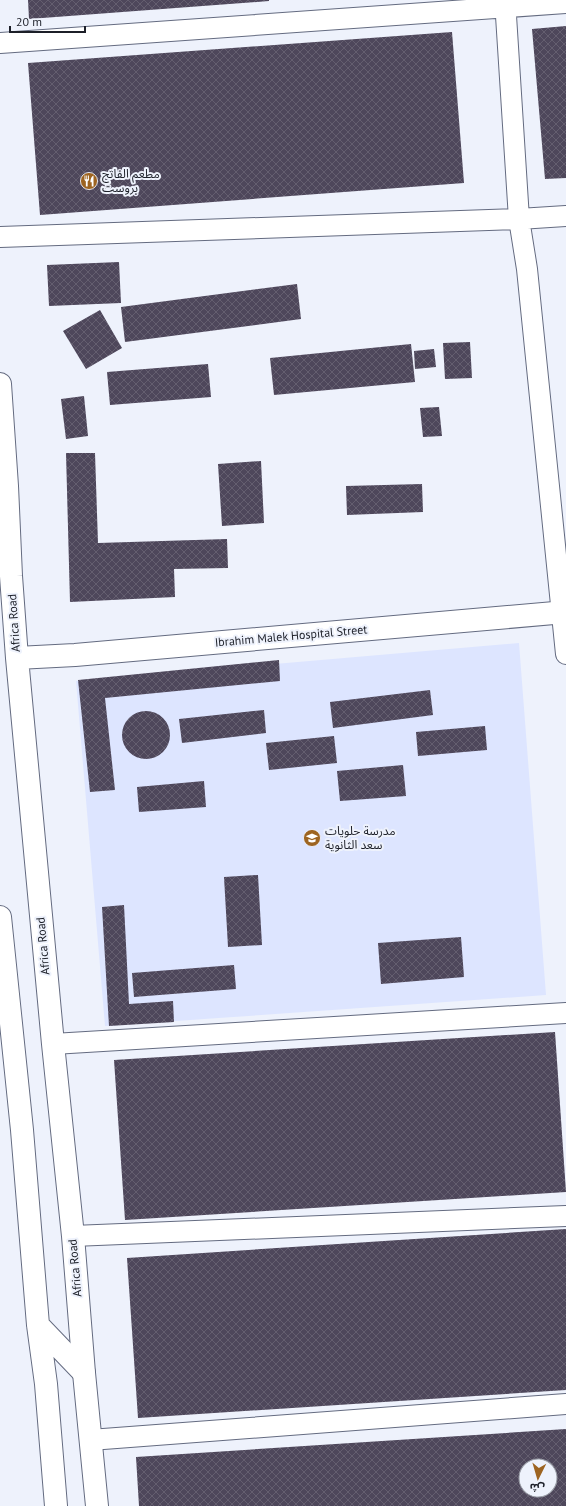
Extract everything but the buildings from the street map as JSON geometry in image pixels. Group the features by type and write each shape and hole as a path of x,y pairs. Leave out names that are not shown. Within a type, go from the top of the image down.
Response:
{"main road":[{"name":"Africa Road","path":"0,384 17,658 53,1044 73,1236 97,1506"},
{"name":"Ibrahim Malek Hospital Street","path":"17,658 75,655 563,612"},
{"path":"0,917 22,1130 38,1325 46,1384 56,1506"},
{"path":"38,1325 84,1373"}],"street":[{"path":"0,43 505,4 566,3"},
{"path":"505,4 519,219 527,269 563,612 566,654"},
{"path":"0,236 519,219 566,216"},
{"path":"53,1044 566,1013"},
{"path":"73,1236 566,1216"},
{"path":"90,1440 566,1404"}],"shaded area":[{"name":"مدرسة حلويات سعد الثانوية","path":"519,643 546,995 105,1026 76,681"}],"place":[{"name":"مطعم الفاتح بروست","path":"89,181"},
{"name":"مدرسة حلويات سعد الثانوية","path":"312,838"}]}
